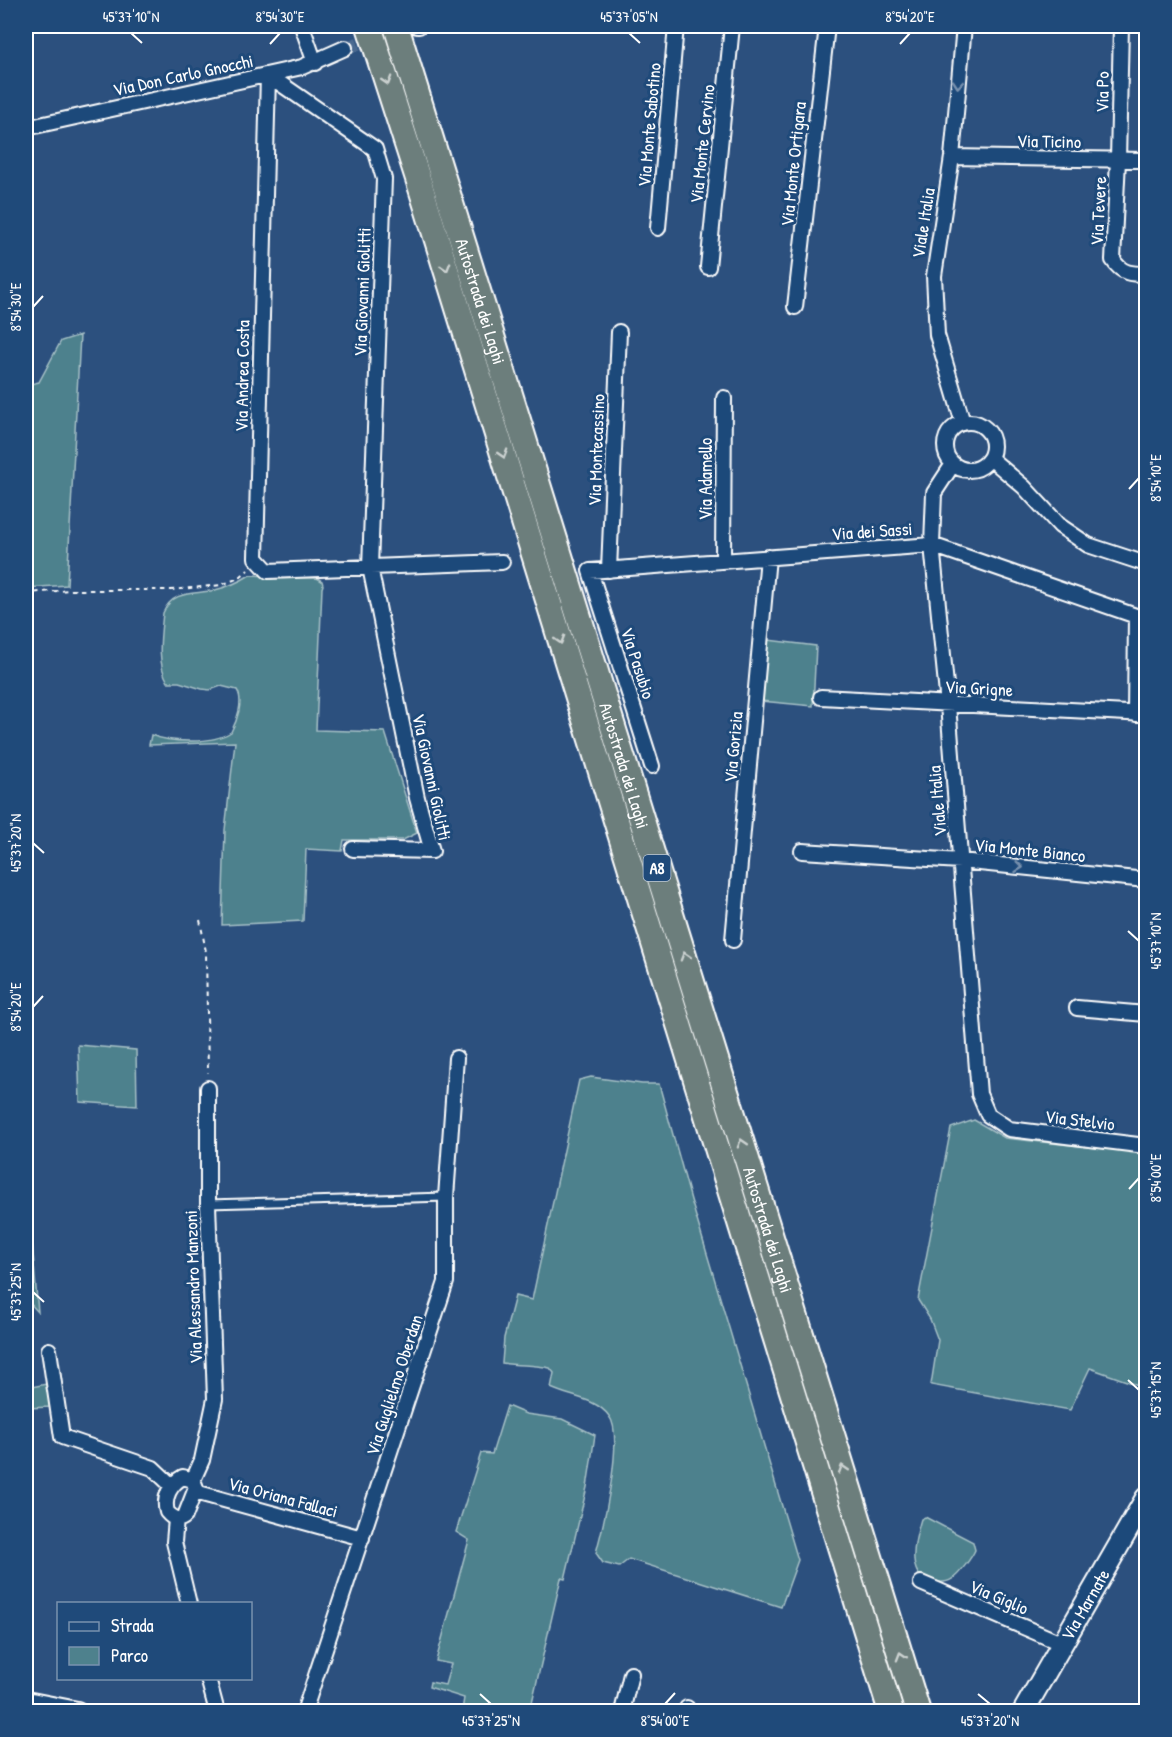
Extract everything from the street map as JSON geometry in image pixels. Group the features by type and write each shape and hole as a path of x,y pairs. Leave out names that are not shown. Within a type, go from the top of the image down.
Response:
{"highway":[{"name":"Autostrada dei Laghi","path":"369,26 891,1712"},
{"name":"Autostrada dei Laghi","path":"411,26 918,1712"}],"street":[{"path":"302,26 315,63"},
{"name":"Via Monte Sabotino","path":"658,228 676,26"},
{"name":"Via Monte Cervino","path":"708,267 732,26"},
{"name":"Via Monte Ortigara","path":"795,307 827,26"},
{"name":"Viale Italia","path":"963,423 937,335 934,276 952,157 964,26"},
{"name":"Via Po","path":"1118,160 1121,26"},
{"name":"Via Don Carlo Gnocchi","path":"26,128 268,75 315,63 345,48"},
{"name":"Via Andrea Costa","path":"256,558 268,75"},
{"name":"Via Giovanni Giolitti","path":"268,75 375,148 384,179 370,567 417,798 432,851 353,849"},
{"name":"Via Ticino","path":"952,157 1146,160"},
{"name":"Via Tevere","path":"1118,160 1113,260 1128,274 1146,274"},
{"name":"Via Montecassino","path":"609,570 619,332"},
{"name":"Via Adamello","path":"723,561 724,398"},
{"path":"963,423 978,424 985,428 991,437 993,445 990,458 979,468 971,470 960,468 953,464 947,456 945,447 947,437 956,426 963,423"},
{"path":"990,458 1024,487 1060,526 1088,545 1146,564"},
{"name":"Viale Italia","path":"953,464 934,493 932,545 948,705 979,1094 988,1115 1009,1129"},
{"name":"Via dei Sassi","path":"590,571 932,545 1141,617"},
{"name":"Via Gorizia","path":"733,940 768,557"},
{"path":"256,558 268,572 502,562"},
{"name":"Via Pasubio","path":"590,571 652,766"},
{"name":"Via Grigne","path":"821,697 1141,714 1141,617"},
{"name":"Via Monte Bianco","path":"802,851 960,861 1146,879"},
{"path":"1077,1008 1146,1014"},
{"name":"Via Guglielmo Oberdan","path":"304,1712 446,1282 446,1197 456,1058"},
{"name":"Via Alessandro Manzoni","path":"176,1519 182,1519 185,1516 202,1460 215,1399 208,1204 208,1088"},
{"name":"Via Stelvio","path":"1009,1129 1146,1146"},
{"path":"49,1350 62,1437 153,1468 172,1486"},
{"path":"189,1602 174,1542 176,1519 165,1509 172,1486 183,1477 194,1486"},
{"name":"Via Oriana Fallaci","path":"194,1486 362,1538"},
{"name":"Via Marnate","path":"1023,1712 1146,1498"},
{"name":"Via Giglio","path":"921,1583 1063,1644"},
{"path":"622,1712 631,1674"},
{"path":"209,1680 217,1712"},
{"path":"26,1702 76,1711"}],"lane":[{"path":"208,1204 446,1197"}],"path":[{"path":"26,593 171,590 221,585 239,578 252,567 256,558"},
{"path":"200,920 206,952 208,1088"}],"green space":[{"path":"80,335 67,585 26,588 26,385 39,382 61,341"},
{"path":"250,575 317,578 322,581 316,730 385,732 417,833 403,840 344,840 342,851 306,849 303,921 222,925 225,830 235,742 149,745 151,735 169,740 191,741 214,739 231,732 240,705 237,690 221,686 210,690 179,682 168,682 161,657 163,613 167,605 178,596 220,589"},
{"path":"768,640 816,646 813,706 761,701"},
{"path":"78,1045 136,1050 137,1106 80,1102"},
{"path":"591,1077 659,1084 798,1560 781,1607 629,1559 619,1567 603,1563 596,1553 614,1461 615,1442 609,1416 597,1405 551,1388 554,1373 550,1368 502,1363 504,1338 515,1296 532,1300 579,1080"},
{"path":"26,1080 29,1206 38,1312 26,1299"},
{"path":"974,1120 1005,1138 1146,1153 1146,1388 1090,1368 1070,1410 931,1385 938,1340 930,1319 918,1300 951,1128"},
{"path":"52,1383 51,1407 26,1408 26,1388"},
{"path":"507,1406 526,1414 562,1419 595,1435 587,1487 565,1579 561,1578 530,1711 462,1711 464,1698 429,1687 430,1682 445,1685 451,1664 436,1661 469,1540 456,1532 481,1453 492,1454"},
{"path":"925,1517 973,1542 975,1550 971,1557 958,1574 949,1581 927,1581 916,1569 915,1544 921,1519"}],"tunnel":[{"path":"345,48 403,30"}]}
